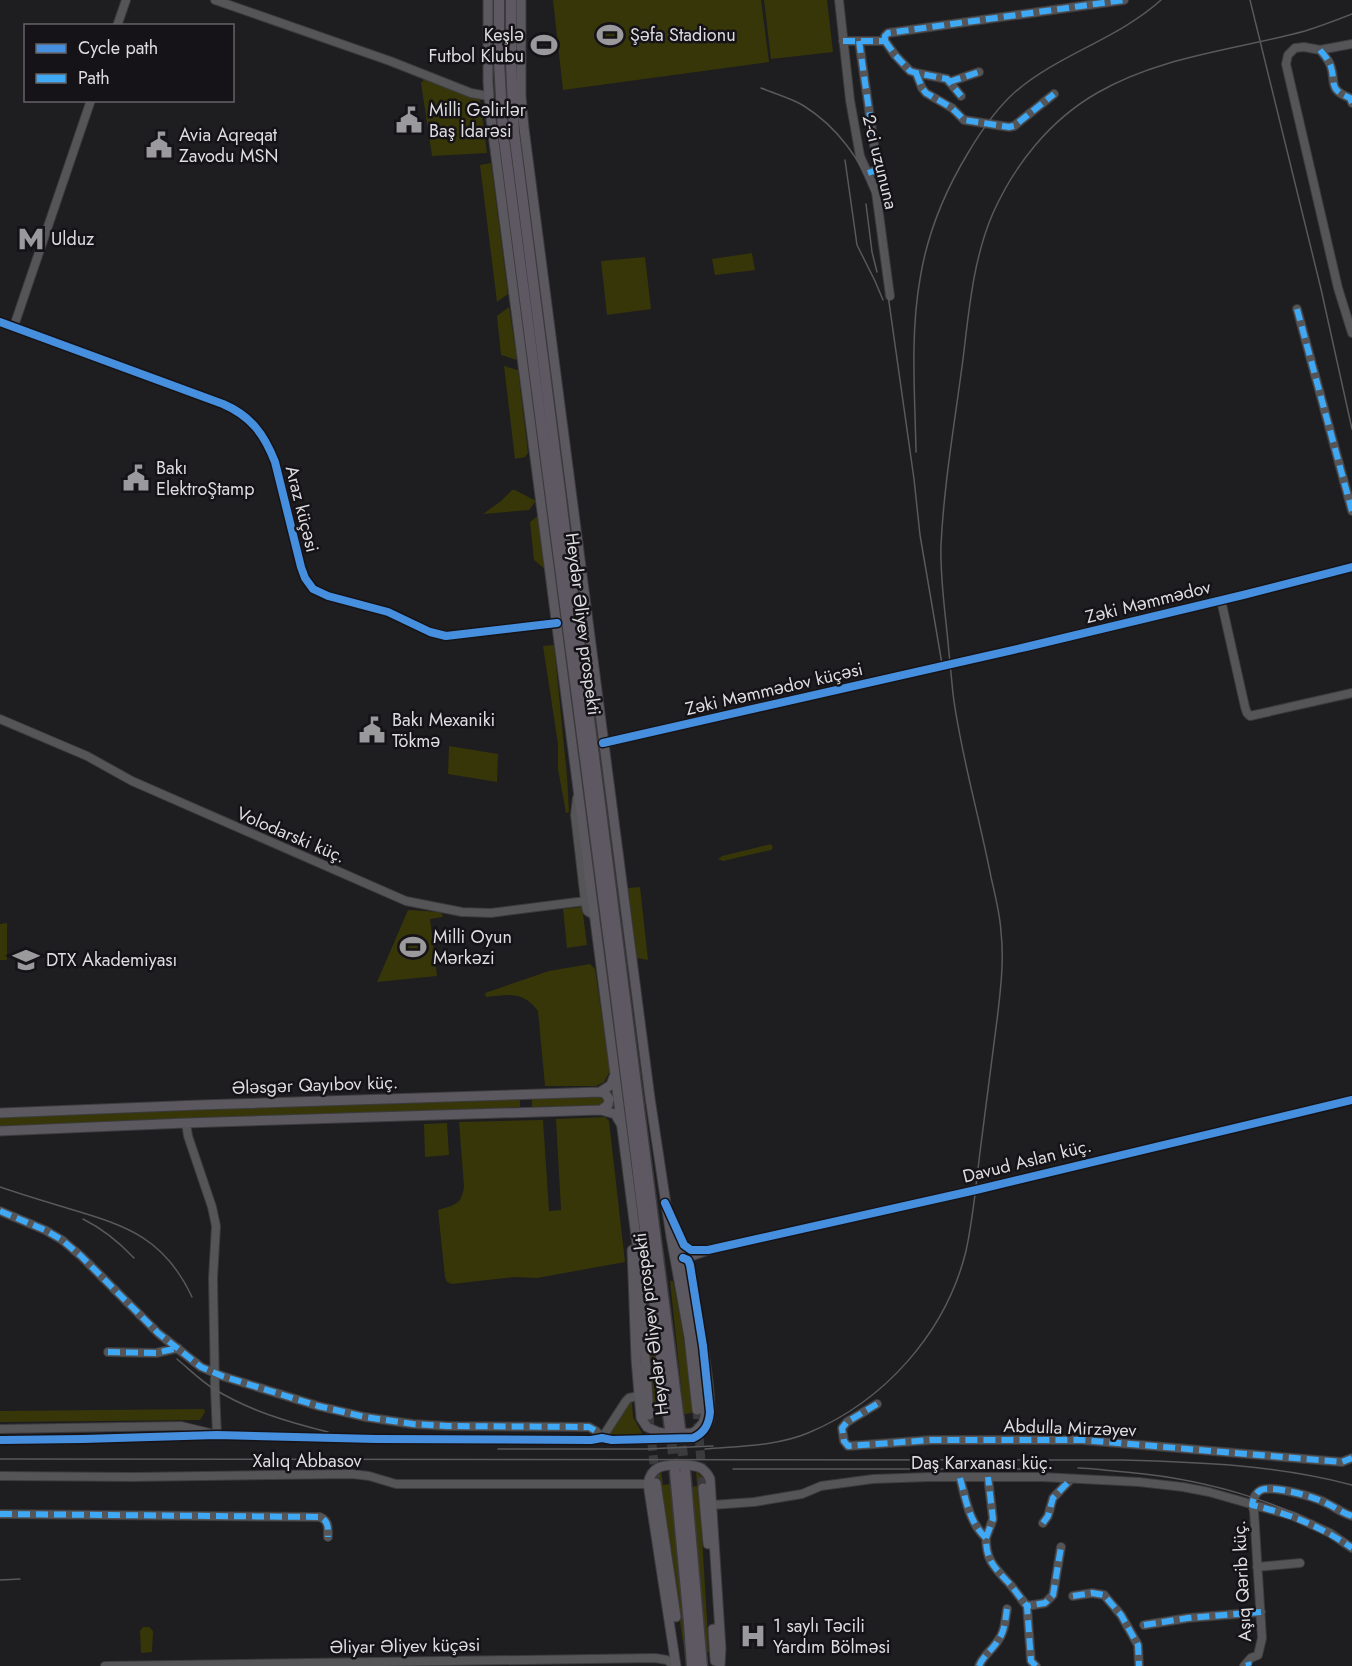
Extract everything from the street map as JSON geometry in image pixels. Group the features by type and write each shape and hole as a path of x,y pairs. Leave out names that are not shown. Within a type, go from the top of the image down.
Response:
{"highway":[{"name":"Heydər Əliyev prospekti","path":"499,0 502,132 675,1429 514,132 511,0"},
{"path":"692,1666 680,1472 702,1666"}],"main road":[{"path":"483,0 489,96 638,1252 649,1415"},
{"path":"488,0 488,82"},
{"path":"522,0 520,11 521,96 524,128 665,1203 689,1337 697,1410"},
{"path":"600,1092 611,1085 615,1069"},
{"path":"600,1092 608,1095 609,1099 608,1105 601,1110"},
{"name":"Ələsgər Qayıbov küç.","path":"0,1113 600,1092"},
{"path":"525,1094 526,1112"},
{"path":"601,1110 612,1112 617,1116 622,1127"},
{"name":"Ələsgər Qayıbov küç.","path":"0,1131 601,1110"},
{"path":"631,1193 638,1396 641,1418 652,1430 667,1434 688,1434 696,1431 703,1423 705,1412 698,1341 682,1258 665,1203"},
{"path":"678,1276 678,1262 682,1258 708,1250"},
{"path":"675,1666 652,1484 652,1473 658,1467 664,1466 698,1467 710,1479 721,1648 720,1666"},
{"path":"652,1484 682,1666"},
{"path":"703,1488 716,1666"}],"street":[{"path":"118,24 126,0"},
{"path":"215,0 390,60 478,96 489,96"},
{"name":"2-ci uzununa","path":"839,0 850,100 860,156 877,199 890,296"},
{"path":"961,96 943,78 916,74 906,67 885,41 885,36 888,33 1124,0"},
{"path":"843,41 885,41"},
{"path":"859,41 876,158"},
{"path":"1352,44 1320,50 1295,48 1288,55 1286,64 1338,288 1352,333"},
{"path":"1320,50 1329,63 1333,86 1344,96 1350,98 1352,103"},
{"path":"949,82 979,72"},
{"path":"916,74 926,93 952,108 964,120 1010,127 1054,93"},
{"path":"14,326 90,102"},
{"path":"868,173 880,169"},
{"path":"1297,309 1352,511"},
{"name":"Araz küçəsi","path":"0,322 234,408 249,420 263,436 271,450 300,567 308,584 319,593 388,612 430,632 446,636 556,623"},
{"name":"Zəki Məmmədov","path":"950,664 1352,567"},
{"path":"1221,600 1246,713 1250,716 1352,693"},
{"name":"Zəki Məmmədov küçəsi","path":"603,743 950,664"},
{"name":"Volodarski küç.","path":"0,718 87,756 123,777 211,817 406,901 462,912 491,914 585,901"},
{"path":"578,785 575,815 585,901 588,911 595,916"},
{"name":"Davud Aslan küç.","path":"708,1250 976,1190 1352,1100"},
{"path":"186,1123 216,1226 213,1278 217,1435"},
{"path":"665,1203 684,1245 691,1250 708,1250"},
{"path":"0,1211 45,1230 62,1240 158,1333 201,1367 214,1373 318,1406 365,1417 438,1426 589,1427 602,1438"},
{"path":"0,1440 217,1435 376,1440 689,1439 702,1433 709,1422 710,1412 690,1265 688,1260 682,1258"},
{"path":"108,1352 156,1353 177,1348"},
{"path":"602,1438 628,1399 638,1396"},
{"name":"Abdulla Mirzəyev","path":"877,1404 847,1422 842,1428 844,1441 849,1446 931,1440 1082,1440 1342,1462 1352,1458"},
{"path":"0,1430 181,1426 217,1435"},
{"name":"Xalıq Abbasov","path":"0,1476 351,1474 369,1476 396,1484 652,1484"},
{"path":"988,1477 993,1519 986,1538 986,1548 999,1574 1005,1578 1027,1606 1031,1661 1036,1666"},
{"name":"Daş Karxanası küç.","path":"712,1504 754,1502 802,1494 821,1486 868,1479 1042,1477 1139,1482 1209,1492 1293,1516 1330,1533 1352,1548"},
{"path":"960,1478 972,1519 986,1538"},
{"path":"1043,1523 1048,1516 1053,1498 1071,1479"},
{"path":"1251,1505 1253,1498 1260,1490 1274,1489 1318,1499 1352,1516"},
{"name":"Aşıq Qərib küç.","path":"1247,1665 1258,1655 1262,1638 1254,1511 1251,1505"},
{"path":"0,1514 320,1517 328,1525 328,1537"},
{"path":"1027,1606 1045,1603 1053,1595 1061,1547"},
{"path":"1257,1567 1300,1563"},
{"path":"1073,1596 1092,1593 1104,1595 1121,1615 1138,1645 1139,1666"},
{"path":"979,1666 1003,1633 1007,1609"},
{"path":"1144,1625 1188,1618 1261,1612"},
{"path":"655,1658 669,1652 673,1640"},
{"name":"Əliyar Əliyev küçəsi","path":"137,1665 387,1664 655,1658 667,1660 675,1666"},
{"path":"105,1666 137,1665"}],"shaded area":[{"path":"553,0 761,0 769,62 563,90"},
{"path":"764,0 827,0 833,52 771,59"},
{"path":"425,79 480,100 487,153 432,156 421,83"},
{"path":"491,163 508,294 497,302 480,165"},
{"path":"752,253 755,270 715,275 712,259"},
{"path":"645,257 651,309 607,315 601,261"},
{"path":"509,307 517,360 501,355 497,316"},
{"path":"504,366 518,370 528,453 525,457 515,459"},
{"path":"512,490 536,501 529,510 483,514 501,501"},
{"path":"539,515 546,570 534,560 530,522"},
{"path":"554,645 567,776 569,812 566,813 558,769 558,744 543,646"},
{"path":"449,746 498,754 497,782 448,774"},
{"path":"771,844 773,848 771,850 723,861 718,859 722,856"},
{"path":"640,887 648,960 637,958 628,888"},
{"path":"582,907 587,945 567,948 563,909"},
{"name":"Milli Oyun Mərkəzi","path":"408,910 441,912 443,917 430,919 437,976 377,982"},
{"path":"7,923 7,960 0,960 0,924"},
{"path":"590,964 595,969 610,1071 604,1082 596,1086 545,1086 538,1011 521,997 508,995 486,997 485,993 549,971"},
{"path":"602,1096 605,1098 602,1105 532,1107 532,1098"},
{"path":"520,1097 520,1107 0,1128 0,1117"},
{"path":"605,1117 609,1121 625,1262 537,1278 514,1277 452,1284 447,1282 438,1210 459,1201 463,1192 459,1122 543,1120 549,1211 561,1210 556,1119"},
{"path":"447,1123 449,1155 425,1157 424,1124"},
{"path":"645,1264 661,1406 652,1407 647,1326"},
{"path":"670,1281 673,1281 682,1330 693,1413 684,1414"},
{"path":"629,1402 632,1403 633,1417 642,1433 636,1437 612,1437 609,1435 610,1432"},
{"path":"204,1409 205,1412 200,1420 0,1422 0,1411"},
{"path":"661,1470 663,1485 672,1484 687,1655 685,1655 659,1482 653,1478"},
{"path":"696,1472 704,1478 706,1487 699,1488 709,1652 706,1653 691,1487 697,1486"},
{"path":"143,1627 149,1627 153,1631 152,1652 141,1653 140,1631"}],"tunnel":[{"path":"697,1410 703,1488"},
{"path":"649,1415 656,1483"},
{"path":"670,1429 675,1472"},
{"path":"680,1431 685,1472"}],"railway":[{"path":"916,452 914,344 920,279 932,230 960,168 989,121 1015,92 1050,67 1144,14 1161,0"},
{"path":"1250,0 1321,289 1352,429"},
{"path":"705,1449 784,1441 808,1433 862,1402 887,1383 928,1336 957,1281 966,1251 998,1012 1002,952 997,904 956,717 942,588 941,545 947,475 973,285 981,248 993,213 1012,177 1036,145 1064,116 1097,93 1121,80 1172,62 1279,38 1352,14"},
{"path":"761,88 799,103 827,123 855,157 874,196 920,535 942,664"},
{"path":"845,160 857,245 883,300"},
{"path":"866,204 877,272"},
{"path":"0,1187 91,1215 143,1238 170,1261 192,1297"},
{"path":"83,1219 110,1236 134,1258"},
{"path":"177,1359 209,1386 241,1404 284,1420 328,1432"},
{"path":"498,1449 645,1449 713,1446"},
{"path":"0,1459 1122,1460 1266,1469 1352,1485"},
{"path":"1078,1468 1145,1474 1238,1493 1297,1514 1352,1544"},
{"path":"733,1469 1024,1469"},
{"path":"0,1580 20,1579"}],"marked path":[{"path":"885,41 888,33 1124,0"},
{"path":"843,41 885,41"},
{"path":"859,41 876,158"},
{"path":"885,41 910,71 947,79 961,96"},
{"path":"1320,50 1330,64 1336,89 1350,98 1352,103"},
{"path":"949,82 979,72"},
{"path":"916,73 926,93 952,108 964,120 1009,127 1014,126 1054,94"},
{"path":"868,173 880,169"},
{"path":"1297,309 1352,511"},
{"path":"0,1211 45,1230 62,1240 158,1333 201,1367 222,1376 318,1406 365,1417 447,1426 589,1427 602,1438"},
{"path":"108,1352 156,1353 178,1348"},
{"path":"877,1404 847,1422 842,1428 844,1441 848,1446 931,1440 1082,1440 1342,1462 1352,1458"},
{"path":"986,1538 993,1519 988,1477"},
{"path":"960,1478 972,1518 986,1538 991,1562 1027,1606"},
{"path":"1043,1523 1048,1516 1053,1498 1071,1479"},
{"path":"1352,1516 1313,1498 1275,1489 1259,1491 1252,1505 1304,1522 1352,1548"},
{"path":"0,1514 320,1517 326,1523 328,1537"},
{"path":"1036,1666 1031,1661 1027,1606 1045,1603 1053,1595 1061,1547"},
{"path":"1073,1596 1092,1593 1104,1595 1121,1615 1138,1645 1139,1666"},
{"path":"979,1666 1002,1634 1007,1609"},
{"path":"1144,1625 1188,1618 1261,1612"},
{"path":"1248,1662 1249,1666"}],"cycle path":[{"path":"0,322 223,404 249,420 266,443 275,462 301,567 313,589 328,596 388,612 430,632 446,636 557,623"},
{"path":"603,743 1026,647 1352,567"},
{"path":"665,1203 684,1245 691,1250 708,1250 976,1190 1352,1100"},
{"path":"0,1440 217,1435 376,1439 693,1438 706,1428 710,1412 703,1346 690,1265 688,1260 683,1258"}],"place":[{"name":"Şəfa Stadionu","path":"610,35"},
{"name":"Keşlə Futbol Klubu","path":"544,45"},
{"name":"Milli Gəlirlər Baş İdarəsi","path":"409,120"},
{"name":"Avia Aqreqat Zavodu MSN","path":"159,145"},
{"name":"Ulduz","path":"31,239"},
{"name":"Bakı ElektroŞtamp","path":"136,478"},
{"name":"Bakı Mexaniki Tökmə","path":"372,730"},
{"name":"Milli Oyun Mərkəzi","path":"413,947"},
{"name":"DTX Akademiyası","path":"26,960"},
{"name":"1 saylı Təcili Yardım Bölməsi","path":"753,1636"}]}
